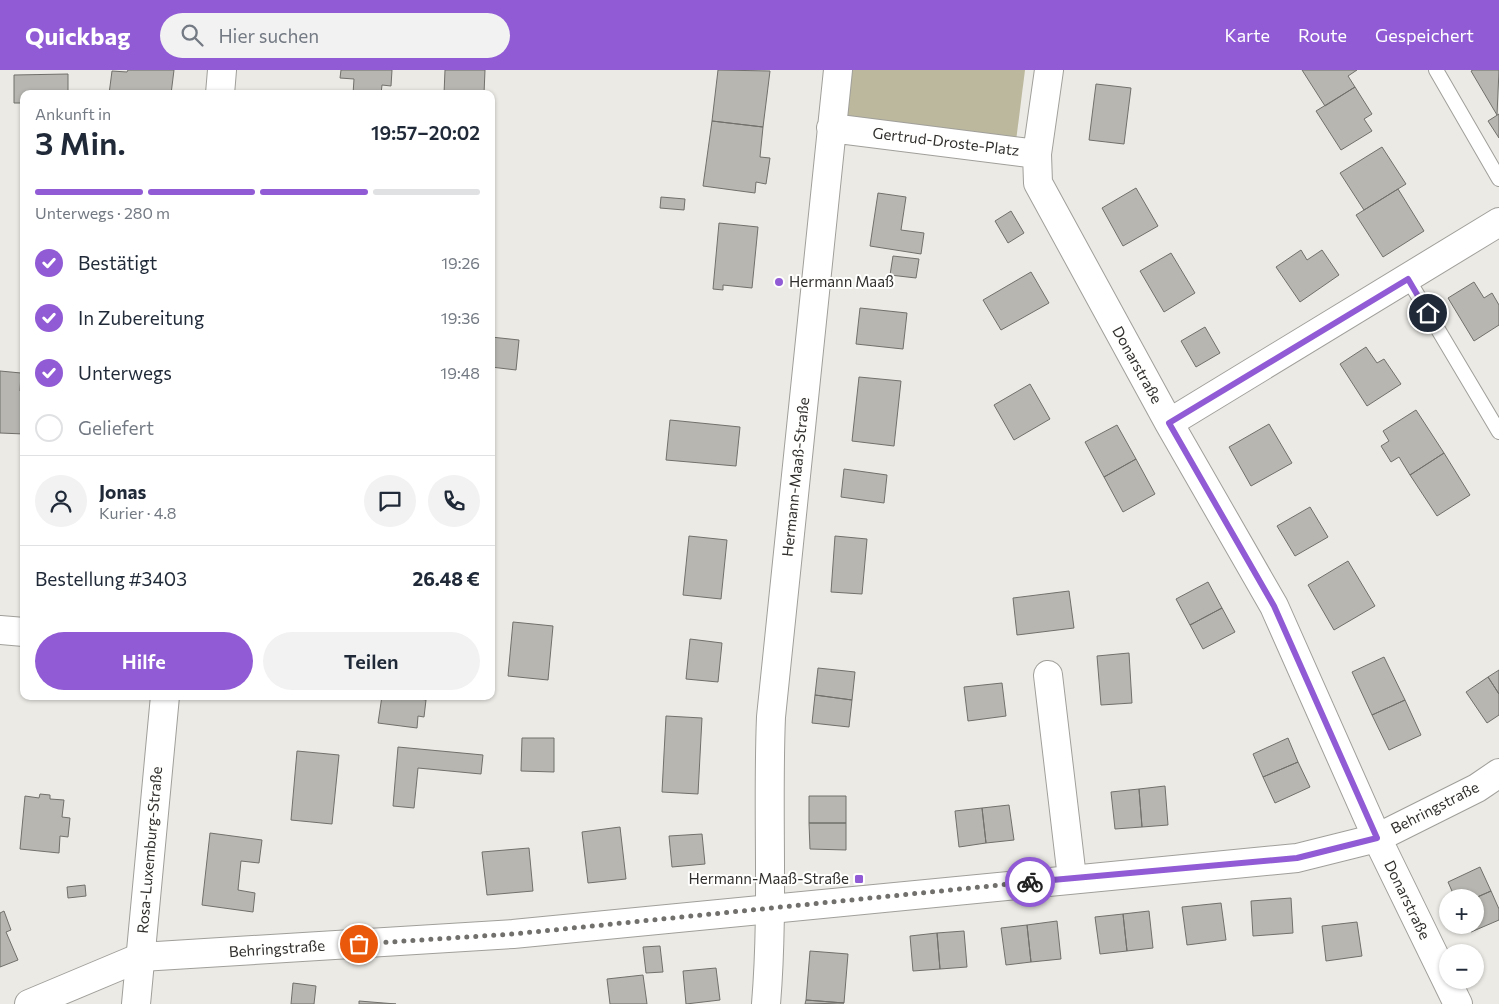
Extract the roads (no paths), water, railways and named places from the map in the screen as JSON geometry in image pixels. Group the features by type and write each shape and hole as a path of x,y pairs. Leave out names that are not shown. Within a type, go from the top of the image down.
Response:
{"street":[{"path":"220,90 222,70"},
{"name":"Hermann-Maaß-Straße","path":"766,1004 769,908 768,780 771,718 830,128 838,70"},
{"name":"Gertrud-Droste-Platz","path":"830,128 1036,154 1049,70"},
{"name":"Donarstraße","path":"1036,154 1038,183 1169,423 1274,606 1377,838 1458,1004"},
{"path":"1169,423 1499,222"},
{"path":"0,630 20,632"},
{"path":"1048,675 1072,878"},
{"name":"Rosa-Luxemburg-Straße","path":"136,1004 165,700"},
{"name":"Behringstraße","path":"29,1004 141,957 513,934 1072,878 1297,858 1377,838 1477,788 1499,774"}],"lane":[{"path":"1436,70 1499,179"},
{"path":"1408,279 1499,432"}],"place":[{"name":"Hermann Maaß","path":"779,282"},
{"name":"Hermann-Maaß-Straße","path":"859,879"}]}
